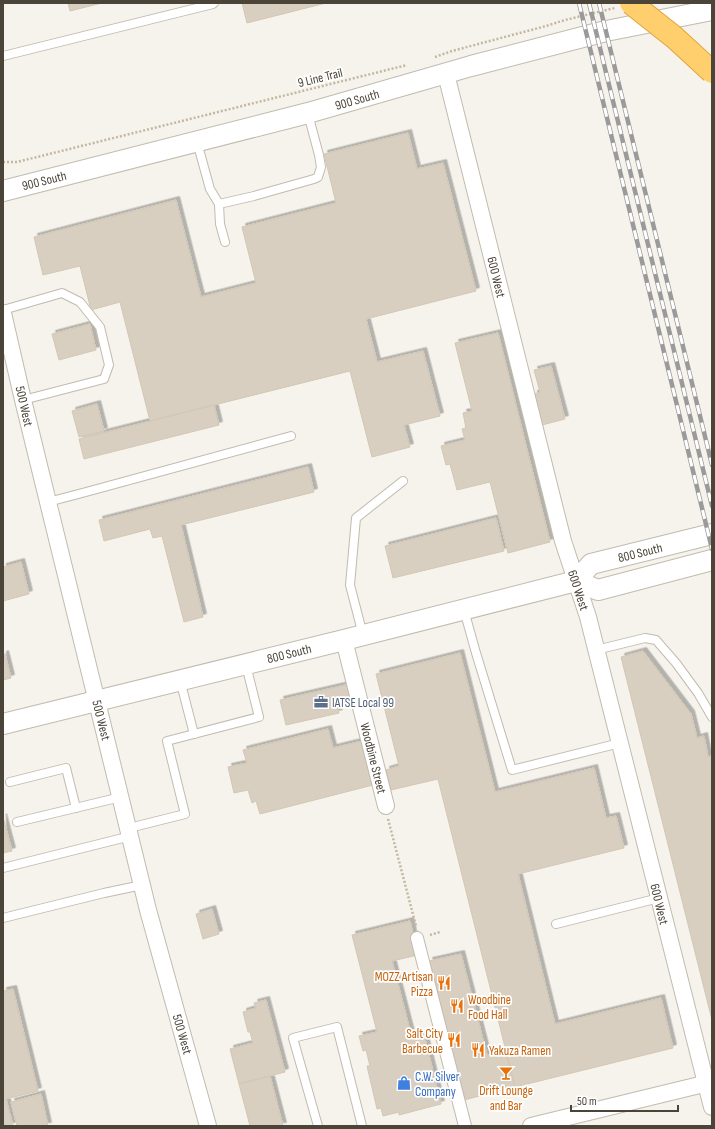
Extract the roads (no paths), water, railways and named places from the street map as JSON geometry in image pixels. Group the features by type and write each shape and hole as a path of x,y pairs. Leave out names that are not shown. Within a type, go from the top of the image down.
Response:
{"highway":[{"path":"624,6 674,37 712,72"}],"street":[{"name":"900 South","path":"3,191 308,113 606,31 712,10"},
{"name":"600 West","path":"446,74 563,541 588,617 659,898 709,1083 712,1107"},
{"name":"500 West","path":"3,311 23,400 148,910 208,1126"},
{"name":"800 South","path":"3,724 576,581 591,564 712,534"},
{"name":"800 South","path":"576,581 598,590 712,560"},
{"name":"Woodbine Street","path":"344,640 386,806"},
{"path":"417,934 465,1126"},
{"path":"533,1126 564,1122 709,1083"}],"lane":[{"path":"3,56 214,3"},
{"path":"219,204 254,196 318,177 321,167 308,113"},
{"path":"197,142 210,190 219,204 220,224 225,242"},
{"path":"3,311 62,293 80,302 100,327 109,364 104,379 23,400"},
{"path":"48,502 291,436"},
{"path":"363,635 350,585 356,518 403,481"},
{"path":"464,610 512,770 620,743"},
{"path":"596,650 645,638 656,640 698,692 712,717"},
{"path":"3,868 130,832 185,814 167,741 259,717 245,664"},
{"path":"180,680 194,734"},
{"path":"10,782 66,768 76,808"},
{"path":"17,822 121,797"},
{"path":"3,918 104,892 142,885"},
{"path":"556,924 659,898"},
{"path":"318,1126 293,1038 337,1027 362,1126"}],"railway":[{"path":"579,3 712,549"},
{"path":"589,3 712,506"},
{"path":"599,3 712,465"}],"place":[{"name":"IATSE Local 99","path":"321,702"},
{"name":"MOZZ Artisan Pizza","path":"444,983"},
{"name":"Woodbine Food Hall","path":"457,1006"},
{"name":"Salt City Barbecue","path":"454,1040"},
{"name":"Yakuza Ramen","path":"478,1050"},
{"name":"Drift Lounge and Bar","path":"506,1073"},
{"name":"C.W. Silver Company","path":"404,1083"}]}
